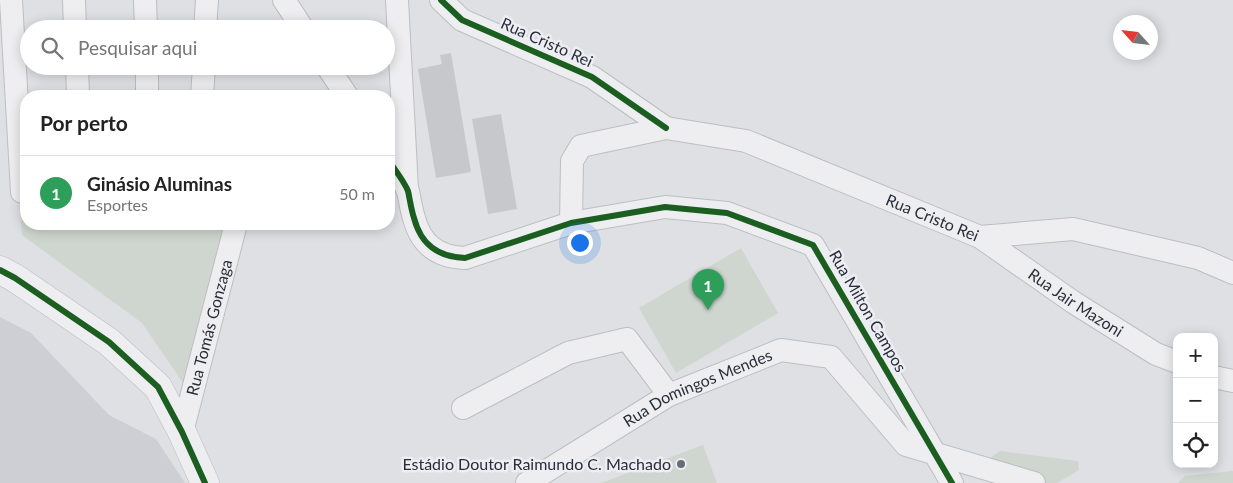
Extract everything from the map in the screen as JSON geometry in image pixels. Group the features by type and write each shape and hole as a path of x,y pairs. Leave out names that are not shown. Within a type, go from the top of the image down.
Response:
{"street":[{"path":"74,0 75,20"},
{"path":"145,0 146,20"},
{"path":"206,20 207,0"},
{"path":"284,0 297,20"},
{"path":"397,0 407,190"},
{"name":"Rua Cristo Rei","path":"441,0 462,20 592,77 666,128"},
{"path":"8,13 20,166"},
{"path":"77,75 78,90"},
{"path":"147,75 147,90"},
{"path":"202,90 203,75"},
{"path":"333,75 343,90"},
{"name":"Rua Cristo Rei","path":"571,223 572,161 581,146 666,128 746,141 980,237 1073,229 1198,258 1233,274"},
{"name":"Rua Milton Campos","path":"395,171 407,190 414,220 424,241 437,252 451,257 465,258 571,223 665,207 727,213 813,245 952,483"},
{"name":"Rua Tomás Gonzaga","path":"182,432 234,230"},
{"name":"Rua Jair Mazoni","path":"980,237 1081,307 1156,354 1173,360"},
{"path":"0,270 15,278 109,342 158,387 182,432 204,483"},
{"path":"463,408 568,353 627,339 668,394"},
{"name":"Rua Domingos Mendes","path":"527,483 668,394 781,350 831,357 906,445 1034,483"},
{"path":"1218,378 1233,381"}],"shaded area":[{"path":"22,230 222,230 203,396 189,392 142,323 22,235"},
{"path":"741,248 778,313 676,373 639,308"},
{"path":"0,317 31,333 109,415 156,439 185,483 0,483"},
{"name":"Estádio Doutor Raimundo C. Machado","path":"703,445 717,483 601,483"},
{"path":"1000,451 1078,461 1079,470 1057,483 999,483 989,459"},
{"path":"1233,471 1233,483 1178,483 1185,476"}],"building":[{"path":"451,53 471,172 436,178 418,69 442,64 440,55"},
{"path":"501,114 517,209 488,214 472,119"}],"cycle path":[{"path":"441,0 462,20 592,77 666,128"},
{"path":"395,169 408,191 413,215 421,235 432,248 455,257 465,258 571,223 665,207 727,213 813,245 952,483"},
{"path":"0,270 15,278 109,342 158,387 182,432 205,483"}],"place":[{"name":"Ginásio Aluminas","path":"708,310"},
{"name":"Estádio Doutor Raimundo C. Machado","path":"681,464"}]}
